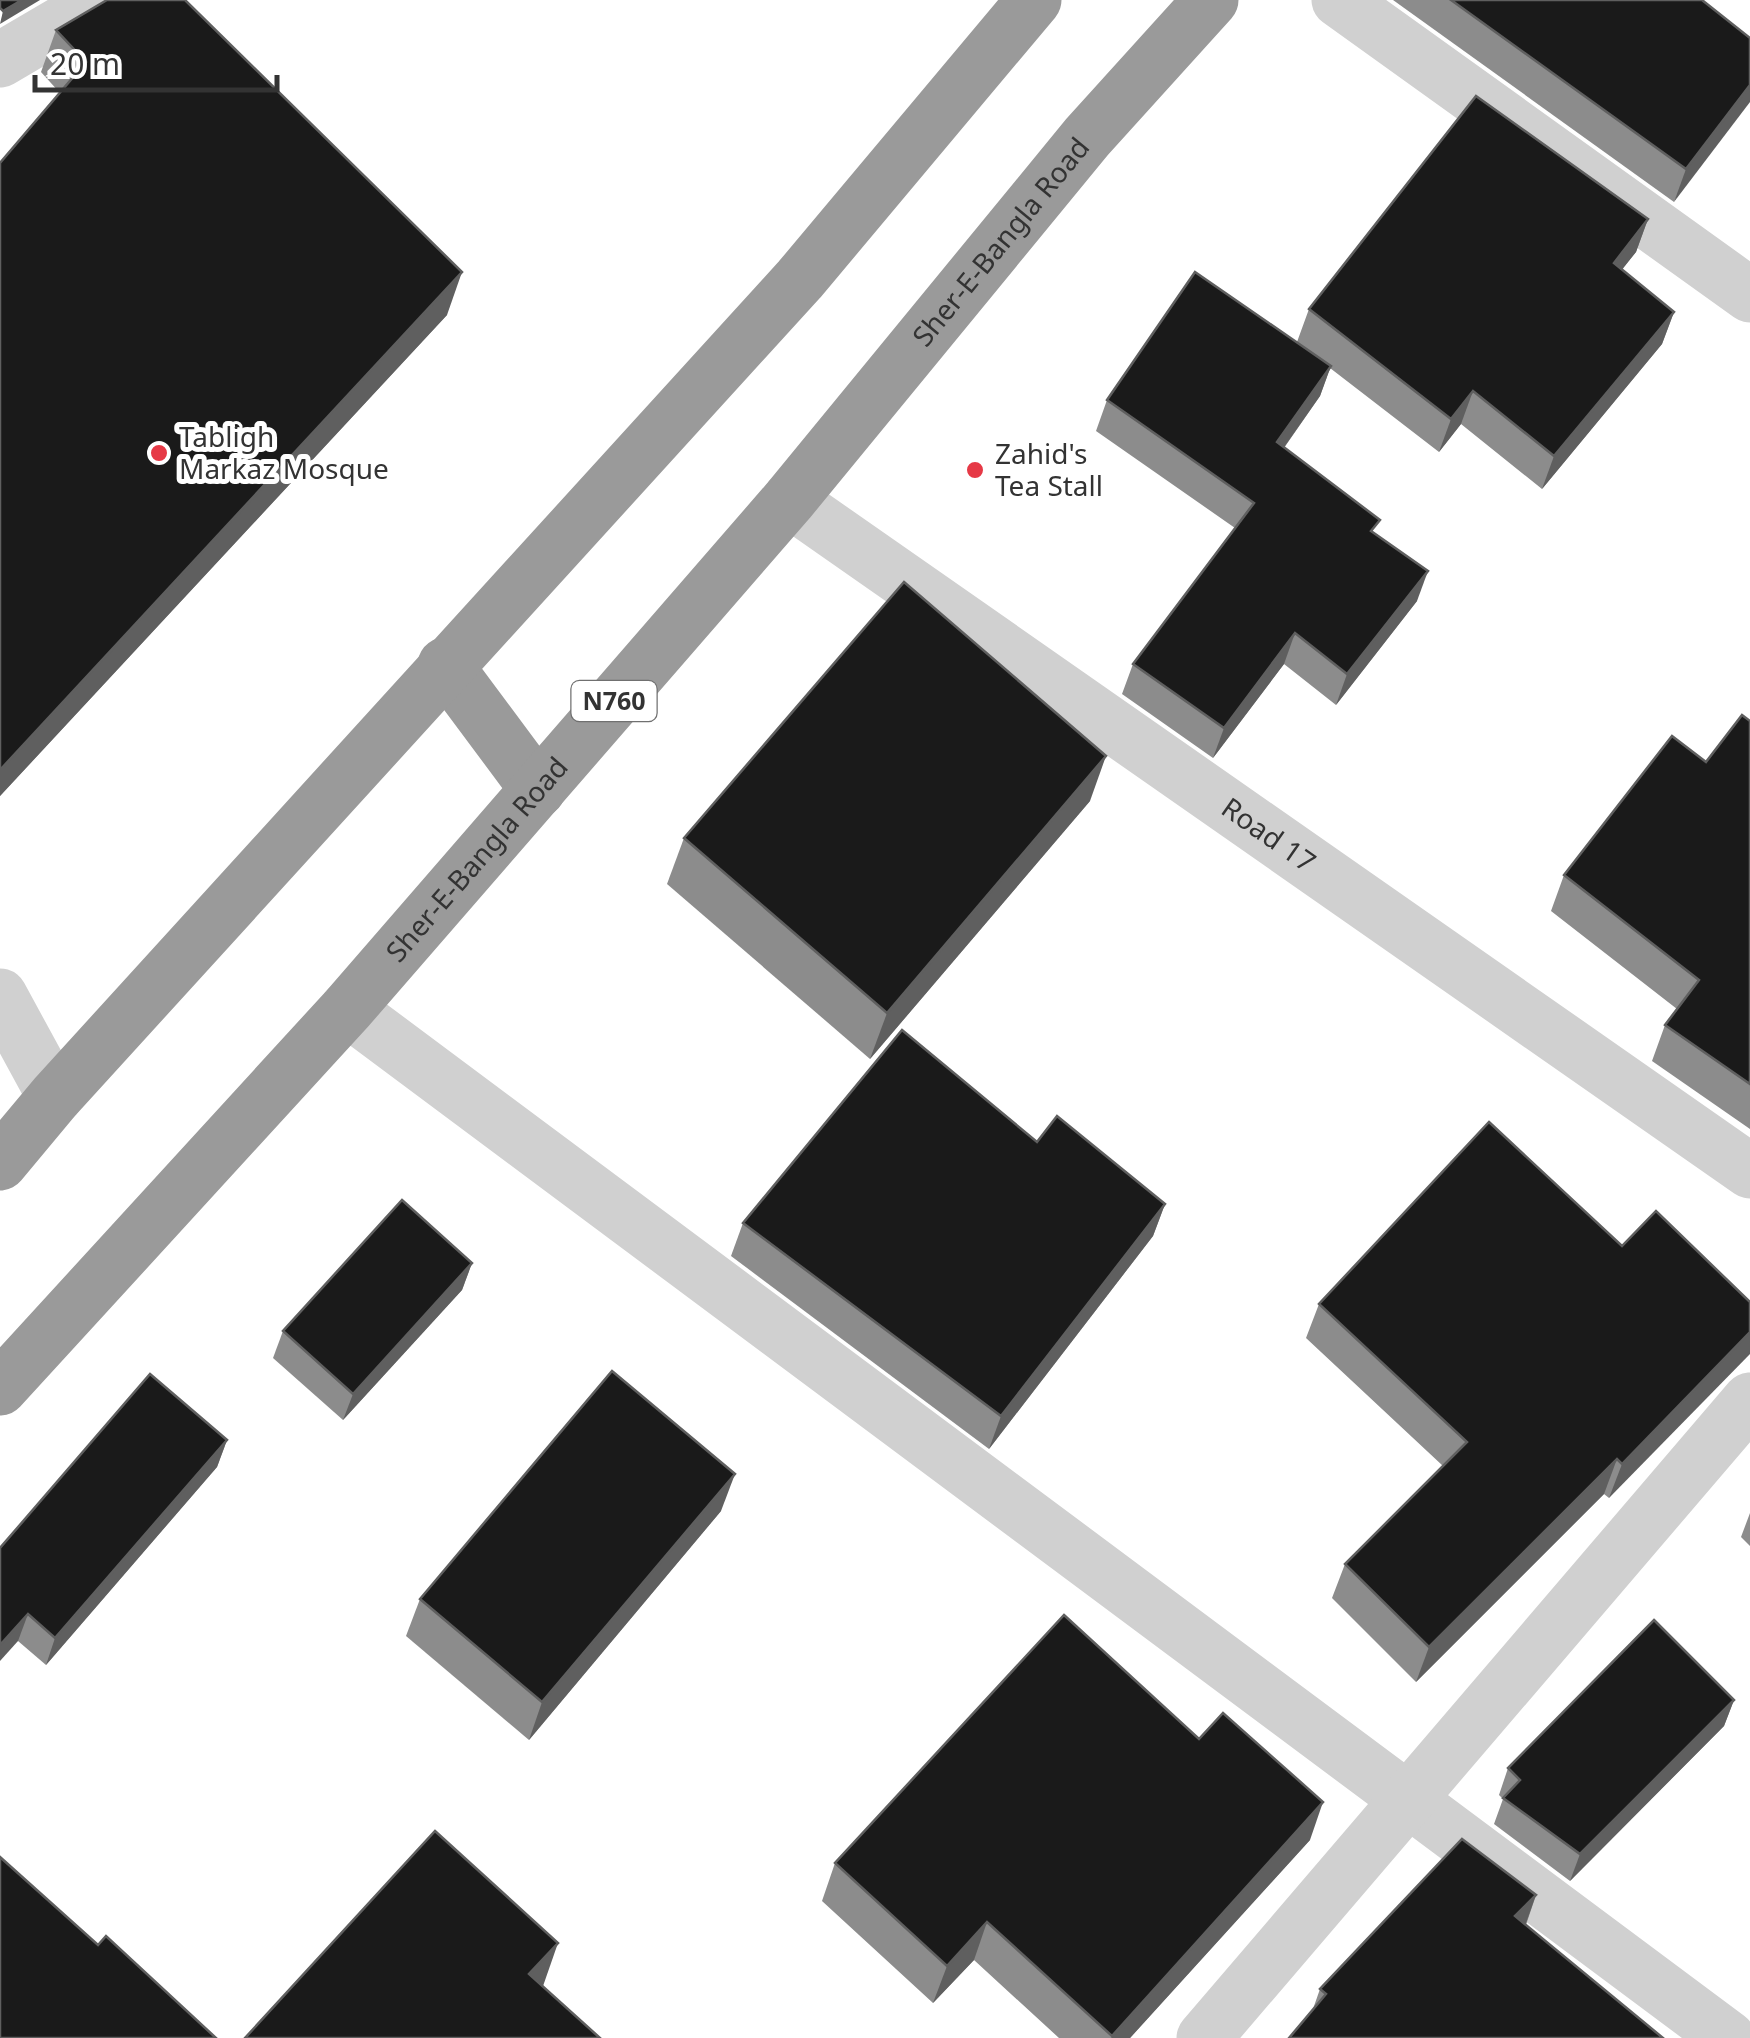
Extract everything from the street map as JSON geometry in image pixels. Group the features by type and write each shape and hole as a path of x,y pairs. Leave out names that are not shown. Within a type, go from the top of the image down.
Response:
{"highway":[{"name":"Sher-E-Bangla Road","path":"0,1388 347,1009 789,500 1087,137 1211,0"},
{"path":"0,1164 55,1097 800,279 1024,5"},
{"path":"445,666 538,790"}],"street":[{"path":"0,60 102,0"},
{"path":"1339,0 1750,295"},
{"name":"Road 17","path":"789,500 1750,1171"},
{"path":"0,996 55,1097"},
{"path":"347,1009 1728,2038"},
{"path":"1204,2038 1750,1400"}],"building":[{"path":"0,0 22,0 3,11"},
{"name":"Tabligh Markaz Mosque","path":"107,0 185,0 462,272 0,770 0,163 86,62 56,30"},
{"path":"1451,0 1702,0 1750,38 1750,85 1686,169"},
{"path":"1476,96 1648,219 1614,263 1674,312 1554,456 1473,391 1451,419 1309,309"},
{"path":"1195,272 1331,366 1277,442 1380,520 1371,531 1428,571 1347,674 1295,633 1224,728 1133,664 1254,503 1107,400"},
{"path":"904,582 1106,756 887,1013 684,838"},
{"path":"1742,715 1750,721 1750,1084 1665,1025 1699,980 1564,875 1672,736 1706,762"},
{"path":"902,1030 1037,1142 1057,1116 1165,1204 1001,1416 743,1223"},
{"path":"1489,1122 1622,1246 1656,1211 1750,1302 1750,1332 1622,1464 1617,1459 1429,1647 1345,1564 1467,1442 1319,1304"},
{"path":"402,1200 472,1263 353,1394 283,1331"},
{"path":"612,1371 735,1474 542,1702 420,1599"},
{"path":"150,1374 227,1440 55,1638 28,1614 0,1645 0,1548"},
{"path":"1064,1615 1199,1739 1223,1713 1323,1802 1112,2036 987,1922 947,1966 835,1863"},
{"path":"1654,1620 1734,1700 1580,1854 1503,1798 1520,1780 1508,1768"},
{"path":"435,1831 558,1943 529,1974 600,2038 245,2038"},
{"path":"1462,1839 1536,1895 1515,1916 1663,2038 1289,2038 1326,1994 1320,1989"},
{"path":"0,1857 98,1945 106,1936 216,2038 0,2038"}],"place":[{"name":"Tabligh Markaz Mosque","path":"159,453"},
{"name":"Zahid's Tea Stall","path":"975,470"}]}
